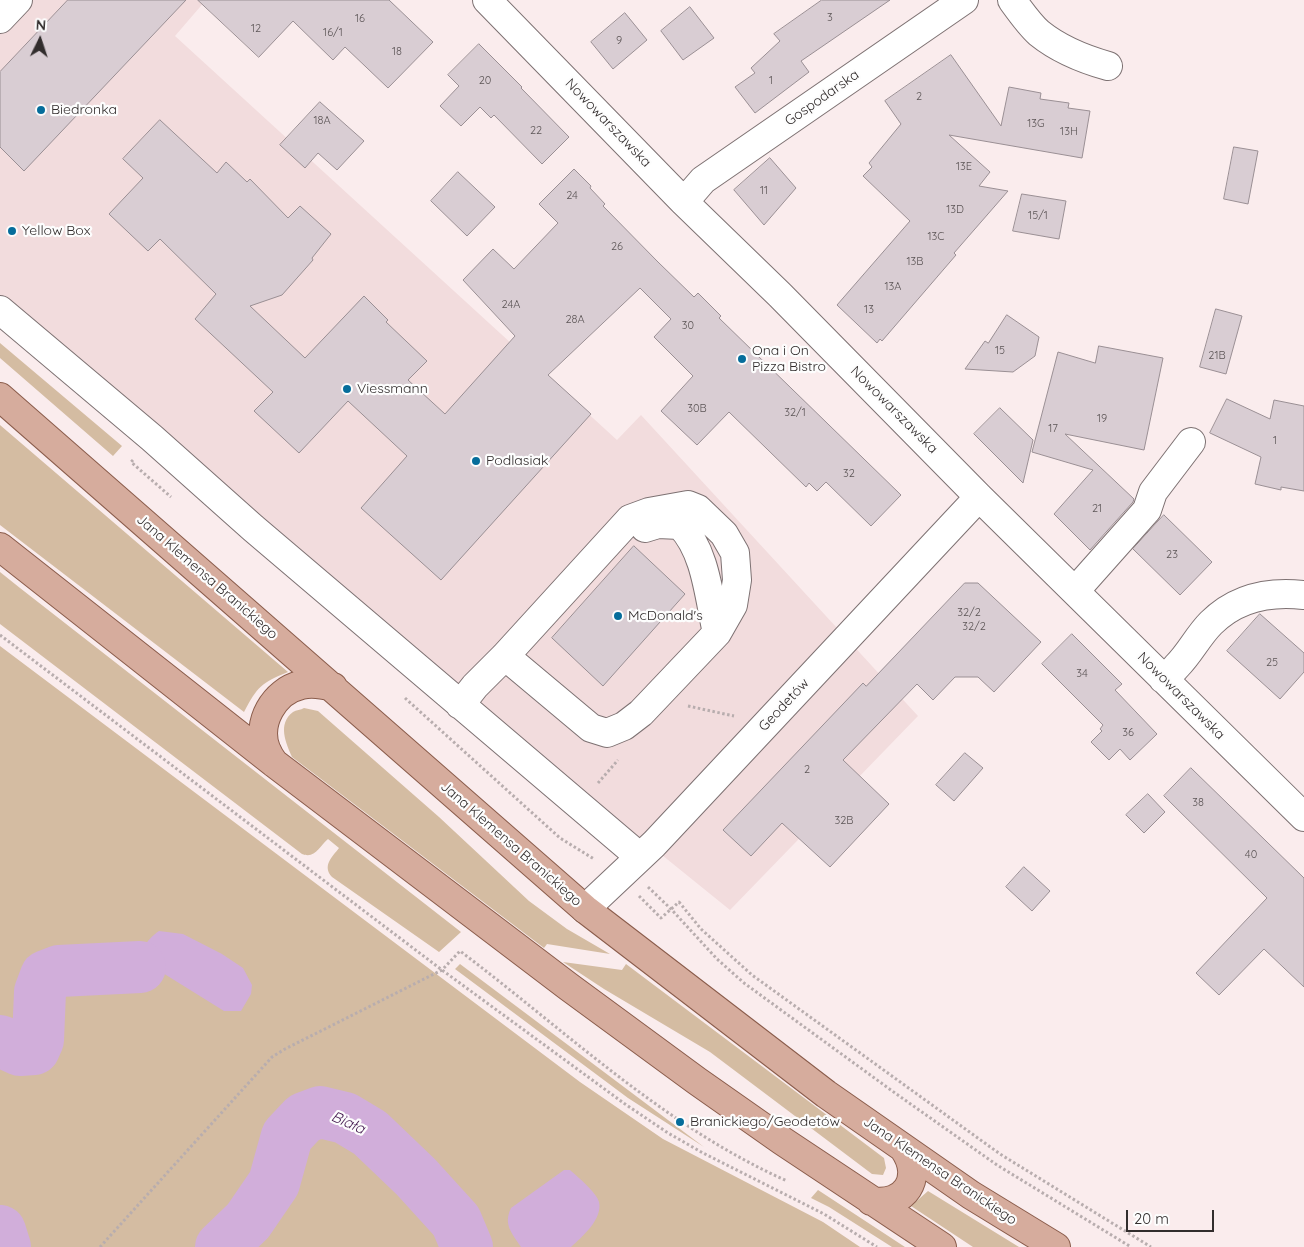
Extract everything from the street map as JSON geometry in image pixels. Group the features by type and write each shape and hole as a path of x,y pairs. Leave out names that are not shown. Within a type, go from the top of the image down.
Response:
{"main road":[{"name":"Jana Klemensa Branickiego","path":"0,397 586,909 826,1094 904,1150 1056,1247"},
{"path":"0,546 274,763 569,987 697,1082 871,1201 942,1247"},
{"path":"274,763 266,749 263,733 266,716 274,702 286,691 300,685 317,683 333,686"},
{"path":"871,1201 882,1203 892,1201 901,1196 908,1188 912,1179 913,1168 910,1158 904,1150"}],"street":[{"path":"0,19 18,0"},
{"name":"Nowowarszawska","path":"487,0 684,202 979,497 1304,817"},
{"name":"Gospodarska","path":"684,202 703,180 964,0"},
{"path":"1012,0 1038,32 1081,58 1108,66"},
{"path":"0,310 399,650 634,863"},
{"path":"1075,592 1146,510 1153,492 1191,442"},
{"name":"Geodetów","path":"586,909 634,863 979,497"},
{"path":"460,705 475,686 505,656 630,518 649,512 688,505 698,509 724,534 735,553 737,580 733,606 717,633 641,714 624,726 607,732 591,728 505,656"},
{"path":"505,656 541,639 641,531 647,526 658,524 680,525 690,535 702,567 717,633"},
{"path":"1163,679 1178,666 1210,624 1229,608 1254,597 1274,594 1304,594"}],"path":[{"path":"0,635 442,970 668,1133 702,1153 824,1214 877,1247"},
{"path":"634,863 671,909 717,959 744,983 996,1165 1131,1247"},
{"path":"654,912 661,918 679,902 701,929 752,975 1000,1154 1151,1247"},
{"path":"100,1247 272,1057 442,970 460,951 516,993 592,1056 680,1122 751,1164 791,1182"}],"shaded area":[{"path":"0,0 206,0 175,36 617,440 641,415 918,716 730,910 0,320"},
{"path":"0,343 122,446 113,456 0,358"},
{"path":"0,425 288,672 261,686 244,712 0,525"},
{"path":"0,572 461,932 439,952 332,877 329,873 328,865 339,848 328,839 314,854 302,854 0,624"},
{"path":"0,646 580,1082 663,1139 823,1222 860,1247 0,1247"},
{"path":"304,708 318,711 439,817 529,901 567,929 610,954 547,944 544,948 292,757 284,734 285,722 293,712"},
{"path":"159,931 183,934 222,954 243,968 252,985 251,994 241,1011 224,1011 158,970 140,967 141,956 145,946 150,938"},
{"path":"563,962 622,970 626,964 884,1158 886,1168 883,1175 872,1174 710,1052 604,989"},
{"path":"460,964 704,1147 628,1098 455,969"},
{"path":"564,1170 570,1170 598,1198 599,1208 595,1221 586,1233 571,1247 521,1247 508,1224 511,1208"},
{"path":"818,1190 905,1247 892,1247 829,1207 811,1198"},
{"path":"928,1191 1019,1247 973,1247 911,1206"}],"building":[{"name":"Biedronka","path":"68,0 186,0 24,171 0,147 0,72"},
{"path":"198,0 389,0 433,42 388,88 345,47 333,60 293,21 259,57"},
{"path":"822,0 890,0 801,61 809,72 755,113 735,87 755,73 751,68 780,41 774,34"},
{"path":"690,7 714,38 683,60 661,31"},
{"path":"625,13 647,40 613,69 591,42"},
{"path":"479,44 569,137 542,164 494,115 491,118 480,107 461,126 440,106 459,86 448,75"},
{"path":"951,55 1001,126 1009,87 1041,93 1040,99 1069,103 1068,108 1090,111 1082,158 949,135 990,172 979,186 1008,191 882,341 880,339 877,343 837,305 910,221 863,176 872,167 869,163 901,124 885,101"},
{"path":"320,102 364,141 337,170 318,153 305,168 280,145"},
{"path":"160,120 217,173 226,162 247,182 250,179 288,218 300,206 331,234 312,258 313,260 282,295 250,306 305,358 364,296 388,320 386,322 427,361 408,380 445,414 515,336 463,280 493,249 514,269 558,223 539,204 574,169 591,186 590,188 605,204 603,206 658,262 694,297 698,293 721,316 719,318 901,495 871,526 826,482 817,491 809,483 806,487 729,412 697,445 661,411 693,376 654,337 671,319 640,288 548,375 591,414 441,580 361,508 407,456 348,401 299,453 254,411 273,392 195,319 216,294 160,239 148,251 109,214 143,178 123,159"},
{"path":"1234,147 1258,151 1248,204 1224,199"},
{"path":"770,158 796,188 764,225 734,190"},
{"path":"458,172 495,207 467,236 431,201"},
{"path":"1022,194 1066,201 1059,239 1013,231"},
{"path":"1216,309 1242,316 1226,374 1200,367"},
{"path":"1007,315 1039,337 1035,356 1013,372 965,369 985,341 988,343"},
{"path":"1099,346 1163,358 1144,450 1065,434 1134,499 1090,550 1054,514 1093,470 1032,452 1058,352 1095,363"},
{"path":"1227,399 1270,419 1274,400 1304,406 1304,491 1281,487 1281,490 1255,484 1261,457 1210,433"},
{"path":"1000,408 1033,440 1023,483 974,434"},
{"path":"1164,515 1212,562 1180,595 1133,549"},
{"name":"McDonald's","path":"634,546 685,594 603,686 552,638"},
{"path":"965,583 978,583 1041,642 994,692 978,677 955,677 933,700 917,684 843,760 889,804 830,867 782,823 751,856 723,830 863,683 866,686"},
{"path":"1260,614 1304,653 1304,672 1280,699 1227,651"},
{"path":"1072,634 1122,684 1115,690 1157,734 1130,760 1120,749 1109,760 1091,742 1102,731 1100,729 1103,725 1042,664"},
{"path":"965,753 983,768 954,801 936,785"},
{"path":"1191,768 1304,878 1304,987 1264,949 1219,995 1196,973 1267,898 1164,796"},
{"path":"1148,794 1165,812 1144,833 1126,815"},
{"path":"1024,867 1050,891 1032,911 1006,887"}],"waterway":[{"path":"0,1041 20,1050 34,1049 38,1040 40,992 46,976 59,971 140,967"},
{"name":"Biała","path":"221,1247 248,1221 274,1183 287,1136 304,1118 320,1112 345,1118 370,1133 416,1177 456,1221 467,1247"},
{"name":"Biała","path":"0,1231 5,1247"}],"place":[{"name":"Biedronka","path":"41,110"},
{"name":"Yellow Box","path":"12,231"},
{"name":"Ona i On Pizza Bistro","path":"742,359"},
{"name":"Viessmann","path":"347,389"},
{"name":"Podlasiak","path":"476,461"},
{"name":"McDonald's","path":"618,616"},
{"name":"Branickiego/Geodetów","path":"680,1122"}]}
